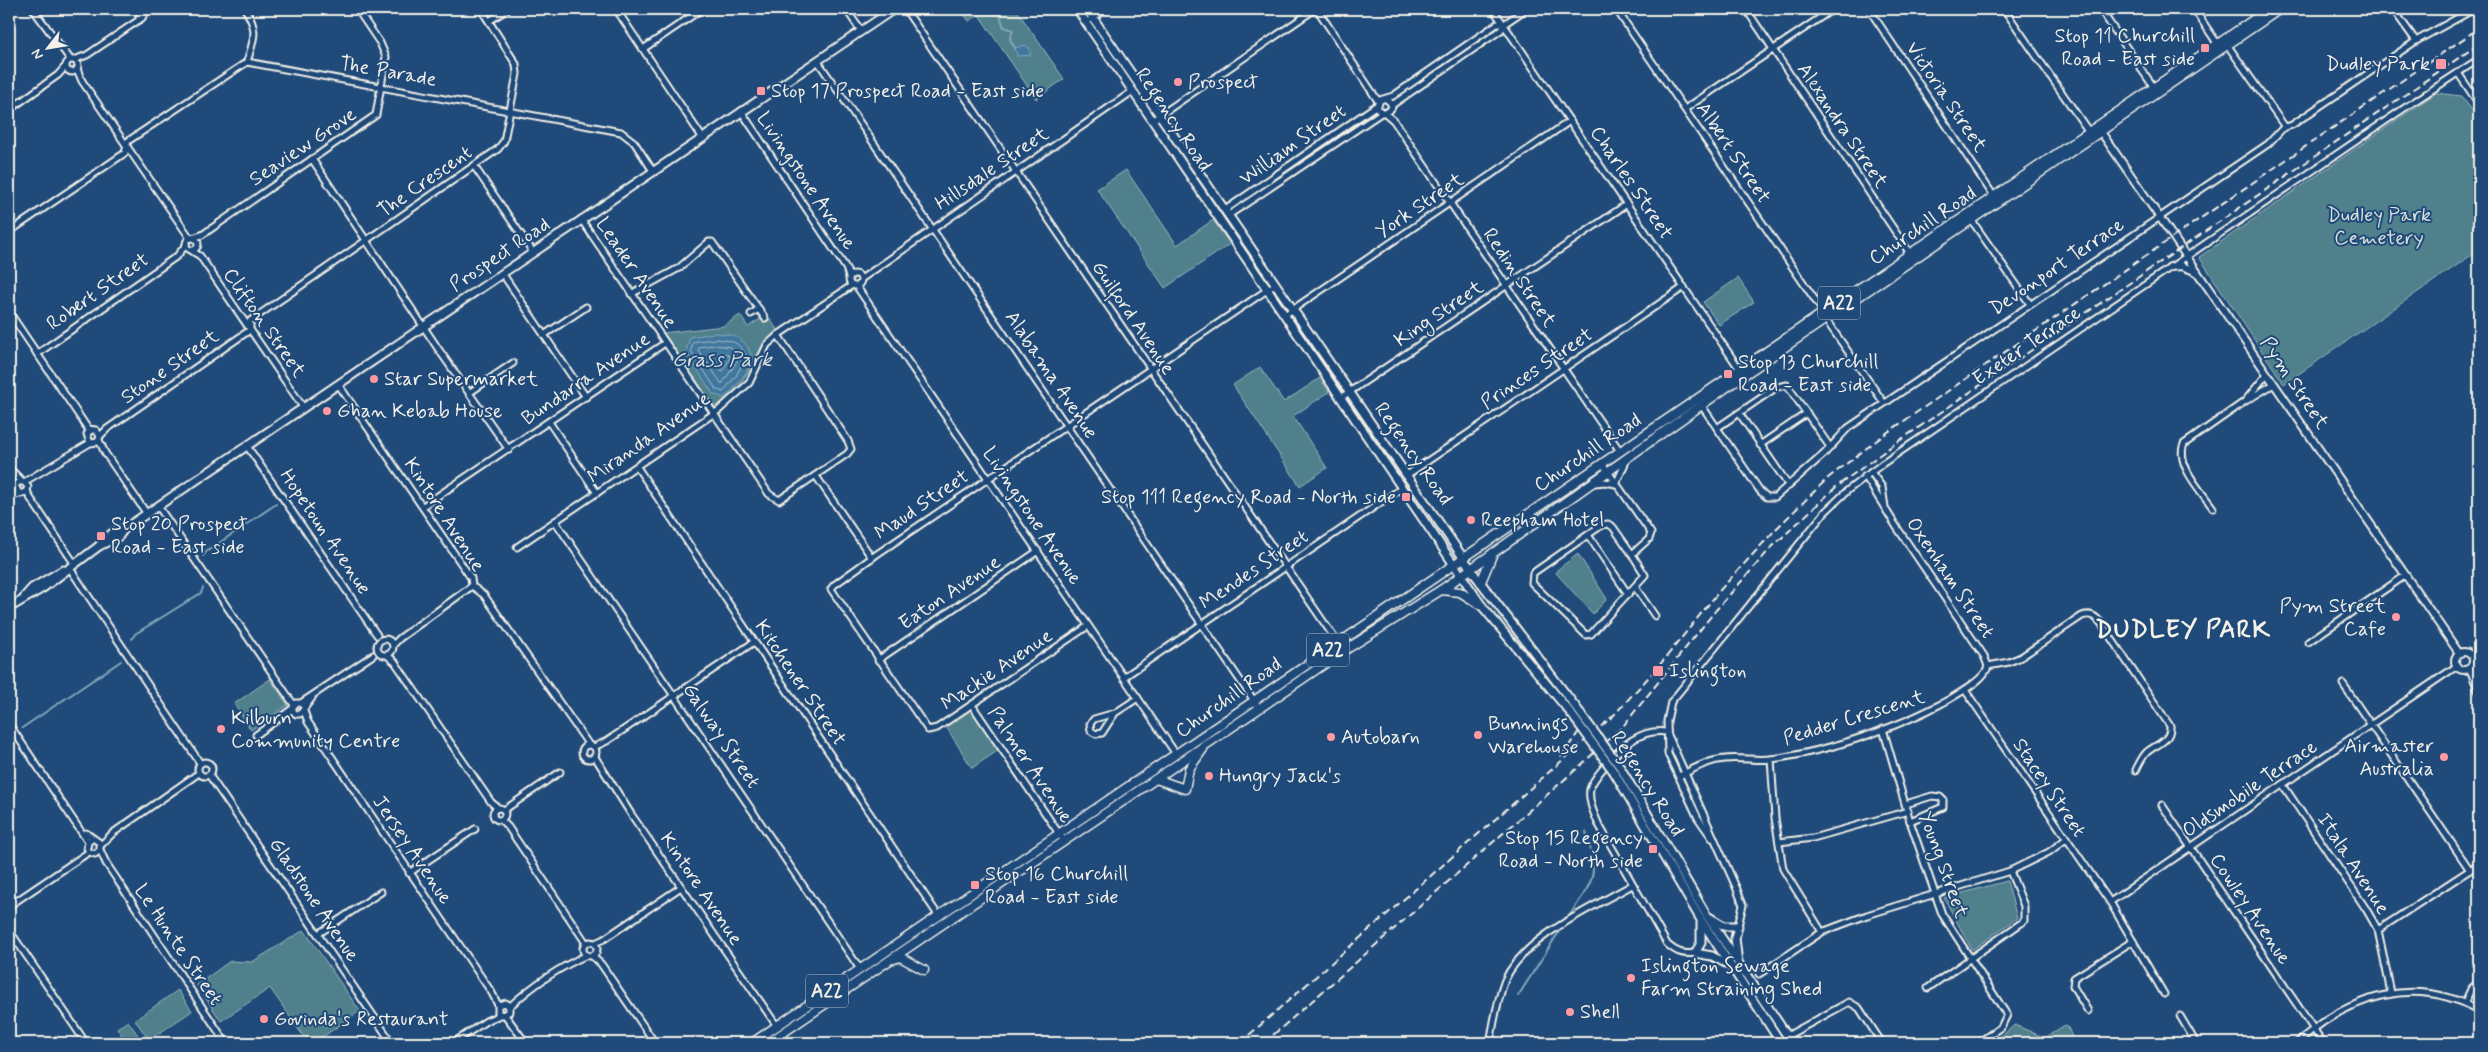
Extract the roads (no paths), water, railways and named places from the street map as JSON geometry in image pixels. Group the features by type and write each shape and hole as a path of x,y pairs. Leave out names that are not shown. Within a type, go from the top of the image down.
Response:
{"main road":[{"name":"Prospect Road","path":"9,608 49,583 99,546 119,536 124,529 146,514 894,9"},
{"name":"Regency Road","path":"1077,9 1090,20 1160,115 1464,558 1617,769 1704,918 1728,964 1780,1042"},
{"name":"Regency Road","path":"1087,9 1090,20 1133,91 1286,314 1482,606 1572,708"},
{"name":"Churchill Road","path":"768,1043 1344,650 1441,590 1628,457 1742,372 1970,218 2089,132 2156,90 2223,44 2269,9"},
{"name":"Churchill Road","path":"2223,44 2280,9"},
{"name":"Churchill Road","path":"1996,200 2101,132 2156,90"},
{"path":"2074,143 2096,132 2101,132 2102,124"},
{"name":"Churchill Road","path":"752,1043 1602,463 1700,402"},
{"path":"1481,582 1493,553"},
{"path":"1441,590 1460,592 1482,606"},
{"path":"1156,779 1185,789 1189,769 1205,745"},
{"name":"Regency Road","path":"1704,918 1792,1043"},
{"path":"1728,964 1712,956 1695,953 1701,943 1704,918 1724,926 1738,926 1735,938 1738,965"},
{"path":"892,958 900,957 924,970"},
{"path":"1780,1042 1787,1036"}],"street":[{"path":"33,9 182,230 189,244"},
{"path":"139,20 140,9"},
{"path":"9,110 139,20 145,15 147,9"},
{"path":"9,232 125,153 128,141 247,62 255,34 255,26 245,9"},
{"name":"Seaview Grove","path":"189,244 376,115 383,86 386,57 384,50 357,9"},
{"name":"The Crescent","path":"250,330 250,320 474,166 498,149 504,141 516,64 481,9"},
{"path":"489,21 508,9"},
{"path":"616,9 702,138"},
{"path":"643,49 702,9"},
{"path":"846,9 861,31"},
{"name":"Guilford Avenue","path":"905,9 1338,643"},
{"path":"1090,20 1106,9"},
{"path":"1153,120 1316,9 1381,101 1391,107"},
{"name":"Charles Street","path":"1493,9 1742,372"},
{"name":"William Street","path":"1227,213 1383,113 1501,30 1504,24 1526,9"},
{"name":"Albert Street","path":"1616,9 1884,403"},
{"name":"Alexandra Street","path":"1746,9 1912,257"},
{"path":"1685,109 1774,51 1833,9"},
{"name":"Victoria Street","path":"1869,9 1996,200"},
{"path":"2004,9 2089,132"},
{"path":"2100,9 2156,90"},
{"path":"2194,9 2223,44 2285,127"},
{"path":"2393,9 2416,41"},
{"name":"Devonport Terrace","path":"1700,402 1760,491 1767,497 1775,497 1830,447 1842,433 1884,403 2268,144 2285,127 2292,125 2416,41 2474,9"},
{"name":"William Street","path":"1227,213 1381,101 1497,24 1504,24"},
{"name":"Exeter Terrace","path":"1667,732 1669,711 1676,694 1755,601 1816,521 1865,476 2187,255 2479,59"},
{"name":"Alabama Avenue","path":"817,60 1259,708"},
{"name":"The Parade","path":"247,62 621,132 634,142 653,171"},
{"path":"2458,73 2479,104"},
{"name":"Hillsdale Street","path":"778,335 855,280 933,229 1133,91"},
{"path":"1381,101 1383,113"},
{"name":"Redin Street","path":"1391,107 1394,121"},
{"name":"Livingstone Avenue","path":"741,111 988,479 1176,754"},
{"name":"Redin Street","path":"1383,113 1394,121 1620,451"},
{"name":"York Street","path":"1286,314 1450,204 1570,120"},
{"name":"Pym Street","path":"2101,132 2459,653"},
{"path":"312,159 423,326 509,450"},
{"path":"474,166 533,252"},
{"name":"King Street","path":"1342,397 1627,204"},
{"path":"1970,218 2030,304"},
{"name":"Leader Avenue","path":"581,219 769,494 776,500 783,499 847,454 851,449 850,444 778,335"},
{"path":"199,245 202,234"},
{"path":"632,294 679,268 709,242 714,244 765,318"},
{"path":"189,244 199,245"},
{"path":"189,244 199,245"},
{"name":"Robert Street","path":"37,354 177,256 189,244"},
{"name":"Clifton Street","path":"189,244 200,256 304,407"},
{"name":"Clifton Street","path":"199,245 200,256"},
{"path":"2170,267 2182,266 2200,274"},
{"path":"502,273 586,397"},
{"name":"Maud Street","path":"878,660 832,593 831,589 834,585 1276,284"},
{"name":"Princes Street","path":"1407,475 1684,287"},
{"path":"544,336 586,307"},
{"path":"751,314 759,310"},
{"path":"9,312 84,423 97,434 105,454 146,514"},
{"name":"Stone Street","path":"97,434 250,330"},
{"name":"Miranda Avenue","path":"517,547 714,413 749,383 767,346 778,335"},
{"name":"Bundarra Avenue","path":"423,506 509,450 665,343"},
{"path":"469,393 513,363"},
{"path":"2244,402 2267,374"},
{"name":"Kintore Avenue","path":"338,384 471,578 472,586 484,595 589,746"},
{"path":"1717,428 1784,384 1790,387 1830,447"},
{"path":"2212,508 2183,463 2181,451 2189,439 2274,384"},
{"path":"1739,413 1789,486"},
{"path":"1760,445 1807,413"},
{"path":"549,422 597,493"},
{"path":"84,423 89,440 105,454"},
{"path":"9,496 22,485 78,449 97,434"},
{"path":"89,440 97,434"},
{"name":"Hopetoun Avenue","path":"247,446 377,635 390,644"},
{"path":"1616,484 1628,457"},
{"path":"1602,463 1651,533 1649,539 1632,554"},
{"name":"Kitchener Street","path":"637,467 938,915"},
{"path":"10,470 22,485 71,565 200,763"},
{"name":"Oxenham Street","path":"1871,472 1882,487 1885,507"},
{"path":"816,476 872,558"},
{"name":"Oxenham Street","path":"1865,476 1984,656 1988,666"},
{"path":"1590,483 1605,482 1616,484"},
{"path":"20,494 22,485"},
{"path":"20,494 22,485"},
{"name":"Mendes Street","path":"1124,677 1402,488"},
{"path":"9,496 20,494 33,502"},
{"name":"Jersey Avenue","path":"158,506 287,695 299,706 409,873 526,1043"},
{"name":"Galway Street","path":"555,521 860,969"},
{"path":"1608,524 1613,526 1644,575 1591,634 1586,635 1532,582 1533,573 1588,535 1602,525 1608,524"},
{"path":"1588,535 1628,594"},
{"name":"Eaton Avenue","path":"878,660 1038,551"},
{"path":"2308,642 2406,575"},
{"path":"378,646 390,644 400,638 472,586"},
{"path":"1635,587 1655,616"},
{"path":"1988,666 2012,661 2082,616 2088,614 2093,616 2101,623 2170,726 2170,733 2167,739 2145,754 2136,770"},
{"name":"Mackie Avenue","path":"878,660 922,724 928,730 934,730 1088,626"},
{"name":"Hopetoun Avenue","path":"377,635 378,646"},
{"path":"594,757 607,741 674,694 754,642"},
{"path":"384,654 390,644"},
{"path":"390,644 395,662 496,809 504,810 560,772"},
{"path":"378,646 384,654 395,662"},
{"path":"256,735 373,655 378,646"},
{"path":"2472,656 2479,651"},
{"path":"2467,652 2472,656 2473,663 2470,668 2464,670 2456,666 2455,658 2459,653 2467,652"},
{"path":"373,655 384,654"},
{"name":"Pedder Crescent","path":"1679,776 1711,761 1726,758 1771,759 1837,744 1883,729 1935,709 1965,690 1985,672 1988,666"},
{"name":"Oldsmobile Terrace","path":"2110,902 2456,666"},
{"path":"2470,668 2479,691"},
{"path":"2343,684 2470,870"},
{"name":"Stacey Street","path":"1965,690 2110,902 2164,994"},
{"path":"1115,713 1102,733 1096,734 1091,731 1090,724 1094,719 1115,713 1138,698"},
{"name":"Palmer Avenue","path":"972,705 1064,841"},
{"path":"281,719 297,715 299,706"},
{"name":"Jersey Avenue","path":"297,715 308,722"},
{"name":"Le Hunte Street","path":"9,724 80,827 96,845 106,863 226,1043"},
{"name":"Young Street","path":"1883,729 1910,821 1934,894 1946,922 2007,1015 2001,1027 1978,1043"},
{"path":"1667,732 1656,730 1622,747 1600,773 1590,789 1591,806 1598,823 1632,885 1667,944 1678,952 1695,953"},
{"path":"1667,732 1743,906 1738,926"},
{"path":"1667,732 1668,754 1698,818 1712,838"},
{"path":"594,757 583,757 582,752 589,746 607,741"},
{"path":"589,746 594,757"},
{"name":"Kintore Avenue","path":"594,757 777,1026"},
{"path":"1771,759 1775,818 1783,869 1822,932"},
{"path":"199,773 204,776 209,775 212,770 211,765 205,762 200,763"},
{"path":"199,773 200,763"},
{"path":"10,903 199,773"},
{"name":"Gladstone Avenue","path":"209,775 392,1043"},
{"name":"Itala Avenue","path":"2282,785 2366,909 2378,930 2390,993"},
{"path":"1906,804 1932,796 1940,797 1943,800 1943,808 1910,821"},
{"name":"Cowley Avenue","path":"2162,805 2323,1043"},
{"path":"496,809 494,818 502,819 508,826 655,1043"},
{"path":"502,819 504,810"},
{"path":"1779,842 1813,838 1908,811"},
{"path":"409,873 475,829"},
{"path":"1758,974 1822,932 1867,915 2010,871 2049,852 2066,839"},
{"path":"88,850 96,845"},
{"path":"2378,930 2479,864"},
{"path":"1928,988 2024,921 2024,906 2010,871"},
{"path":"1490,1043 1499,999 1509,972 1531,946 1557,928 1632,885"},
{"path":"453,1043 681,887"},
{"path":"318,934 381,892"},
{"path":"9,930 86,1043"},
{"path":"2088,1011 2073,986 2074,978 2134,941"},
{"path":"2466,1003 2471,990 2479,982"},
{"path":"2297,1043 2313,1029 2342,1010 2390,993 2441,994 2479,1010"},
{"path":"1787,1036 1849,1002 1858,1008 1882,1043"},
{"path":"2180,1016 2196,1043"}],"water":[{"path":"1025,45 1029,48 1031,55 1017,56 1015,48"},
{"name":"Grass Park","path":"714,333 737,337 746,345 751,356 750,365 744,375 724,398 713,394 686,352 690,337"}],"waterway":[{"path":"992,9 999,13 1004,27 1013,30 1010,39 1015,48"},
{"path":"203,556 206,552 276,504"},
{"path":"132,639 135,634 201,593 203,588"},
{"path":"22,728 121,661"},
{"path":"1567,919 1588,887 1593,870 1593,860 1586,832"},
{"path":"1518,996 1562,927"}],"railway":[{"path":"1240,1043 1613,716 1658,667 1721,589 1776,529 1828,478 1885,434 2479,28"},
{"path":"1264,1043 1581,765 1624,725 1716,610 1771,548 1836,487 1893,445 2479,44"},
{"path":"1561,757 1582,727"}],"place":[{"name":"Stop 11 Churchill Road - East side","path":"2205,48"},
{"name":"Dudley Park","path":"2441,64"},
{"name":"Prospect","path":"1178,82"},
{"name":"Stop 17 Prospect Road - East side","path":"761,91"},
{"name":"Stop 13 Churchill Road - East side","path":"1728,374"},
{"name":"Star Supermarket","path":"374,379"},
{"name":"Ghan Kebab House","path":"327,411"},
{"name":"Stop 111 Regency Road - North side","path":"1406,497"},
{"name":"Reepham Hotel","path":"1471,520"},
{"name":"Stop 20 Prospect Road - East side","path":"101,536"},
{"name":"Pym Street Cafe","path":"2396,617"},
{"name":"Islington","path":"1658,671"},
{"name":"Kilburn Community Centre","path":"221,729"},
{"name":"Bunnings Warehouse","path":"1478,735"},
{"name":"Autobarn","path":"1331,737"},
{"name":"Airmaster Australia","path":"2444,757"},
{"name":"Hungry Jack's","path":"1209,776"},
{"name":"Stop 15 Regency Road - North side","path":"1653,849"},
{"name":"Stop 16 Churchill Road - East side","path":"975,885"},
{"name":"Islington Sewage Farm Straining Shed","path":"1631,978"},
{"name":"Shell","path":"1570,1012"},
{"name":"Govinda's Restaurant","path":"264,1019"}],"district":[{"name":"DUDLEY PARK","path":"2183,630"}],"park label":[{"name":"Dudley Park Cemetery","path":"2379,226"}]}
